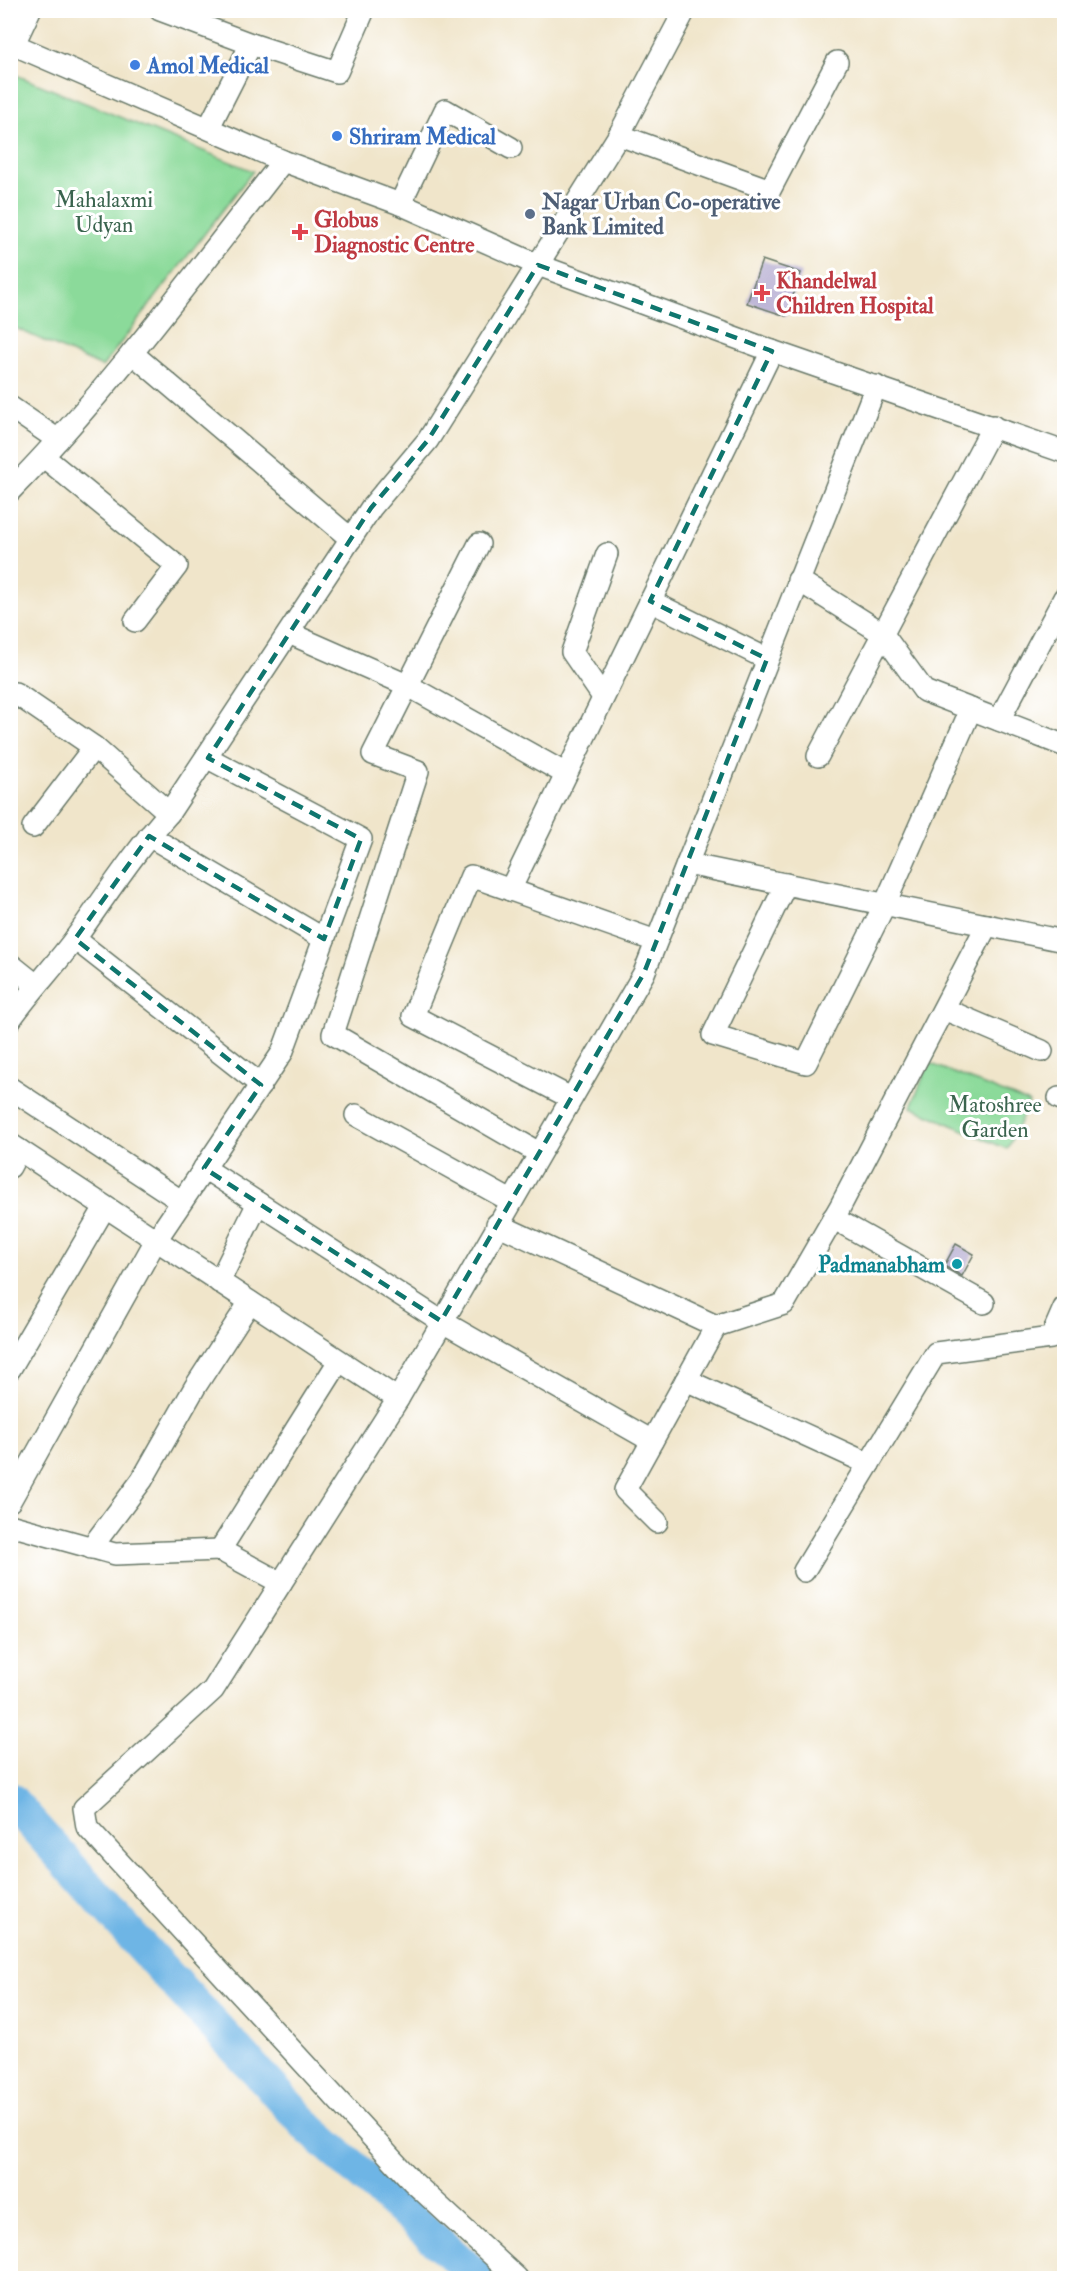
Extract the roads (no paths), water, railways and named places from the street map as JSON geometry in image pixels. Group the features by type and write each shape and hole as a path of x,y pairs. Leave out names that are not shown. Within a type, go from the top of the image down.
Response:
{"street":[{"path":"30,10 12,44 284,161 400,204 538,265 772,351 1065,452"},
{"path":"160,10 251,44 337,72 364,10"},
{"path":"10,1020 35,984 75,939 149,836 169,813 291,634 371,508 428,440 619,135 685,10"},
{"path":"209,127 251,44"},
{"path":"619,135 770,190 837,62"},
{"path":"400,204 445,110 511,148"},
{"path":"10,491 44,457 132,353 284,161"},
{"path":"510,890 772,351"},
{"path":"132,353 351,539"},
{"path":"517,2278 412,2181 87,1827 84,1808 213,1690 398,1400 441,1320 644,973 876,386"},
{"path":"10,407 58,440"},
{"path":"818,756 993,426"},
{"path":"44,457 177,566 135,621"},
{"path":"479,543 373,754 418,771 333,1034 538,1153"},
{"path":"603,697 572,652 607,554"},
{"path":"798,580 882,633 924,690 1063,745"},
{"path":"999,720 1065,598"},
{"path":"650,601 767,659"},
{"path":"291,634 407,685 566,774"},
{"path":"10,699 15,693 94,747 169,813"},
{"path":"786,884 713,1035 806,1063 885,904 971,709"},
{"path":"33,827 94,747"},
{"path":"10,1501 156,1240 282,1053 361,839 208,758"},
{"path":"149,836 324,939"},
{"path":"687,864 1065,941"},
{"path":"571,1098 413,1016 471,876 656,941"},
{"path":"497,1224 716,1326 784,1304 833,1218 987,925"},
{"path":"75,939 261,1085"},
{"path":"10,964 35,984"},
{"path":"944,1009 1042,1051"},
{"path":"10,1088 181,1201"},
{"path":"356,1115 511,1201"},
{"path":"13,1154 105,1207 398,1400"},
{"path":"204,1168 441,1320 652,1441"},
{"path":"219,1282 258,1203"},
{"path":"10,1370 105,1207"},
{"path":"833,1218 984,1303"},
{"path":"91,1548 142,1480 195,1388 250,1302"},
{"path":"804,1571 936,1353 1051,1338 1065,1308"},
{"path":"657,1522 625,1490 716,1326"},
{"path":"220,1550 339,1360"},
{"path":"686,1380 869,1464"},
{"path":"10,1524 114,1554 220,1550 281,1583"}],"waterway":[{"path":"10,1799 140,1945 311,2130 479,2278"}],"place":[{"name":"Amol Medical","path":"135,65"},
{"name":"Shriram Medical","path":"337,136"},
{"name":"Nagar Urban Co-operative Bank Limited","path":"530,214"},
{"name":"Globus Diagnostic Centre","path":"300,232"},
{"name":"Khandelwal Children Hospital","path":"762,293"},
{"name":"Padmanabham","path":"957,1264"}],"park label":[{"name":"Mahalaxmi Udyan","path":"104,212"},
{"name":"Matoshree Garden","path":"995,1116"}]}
